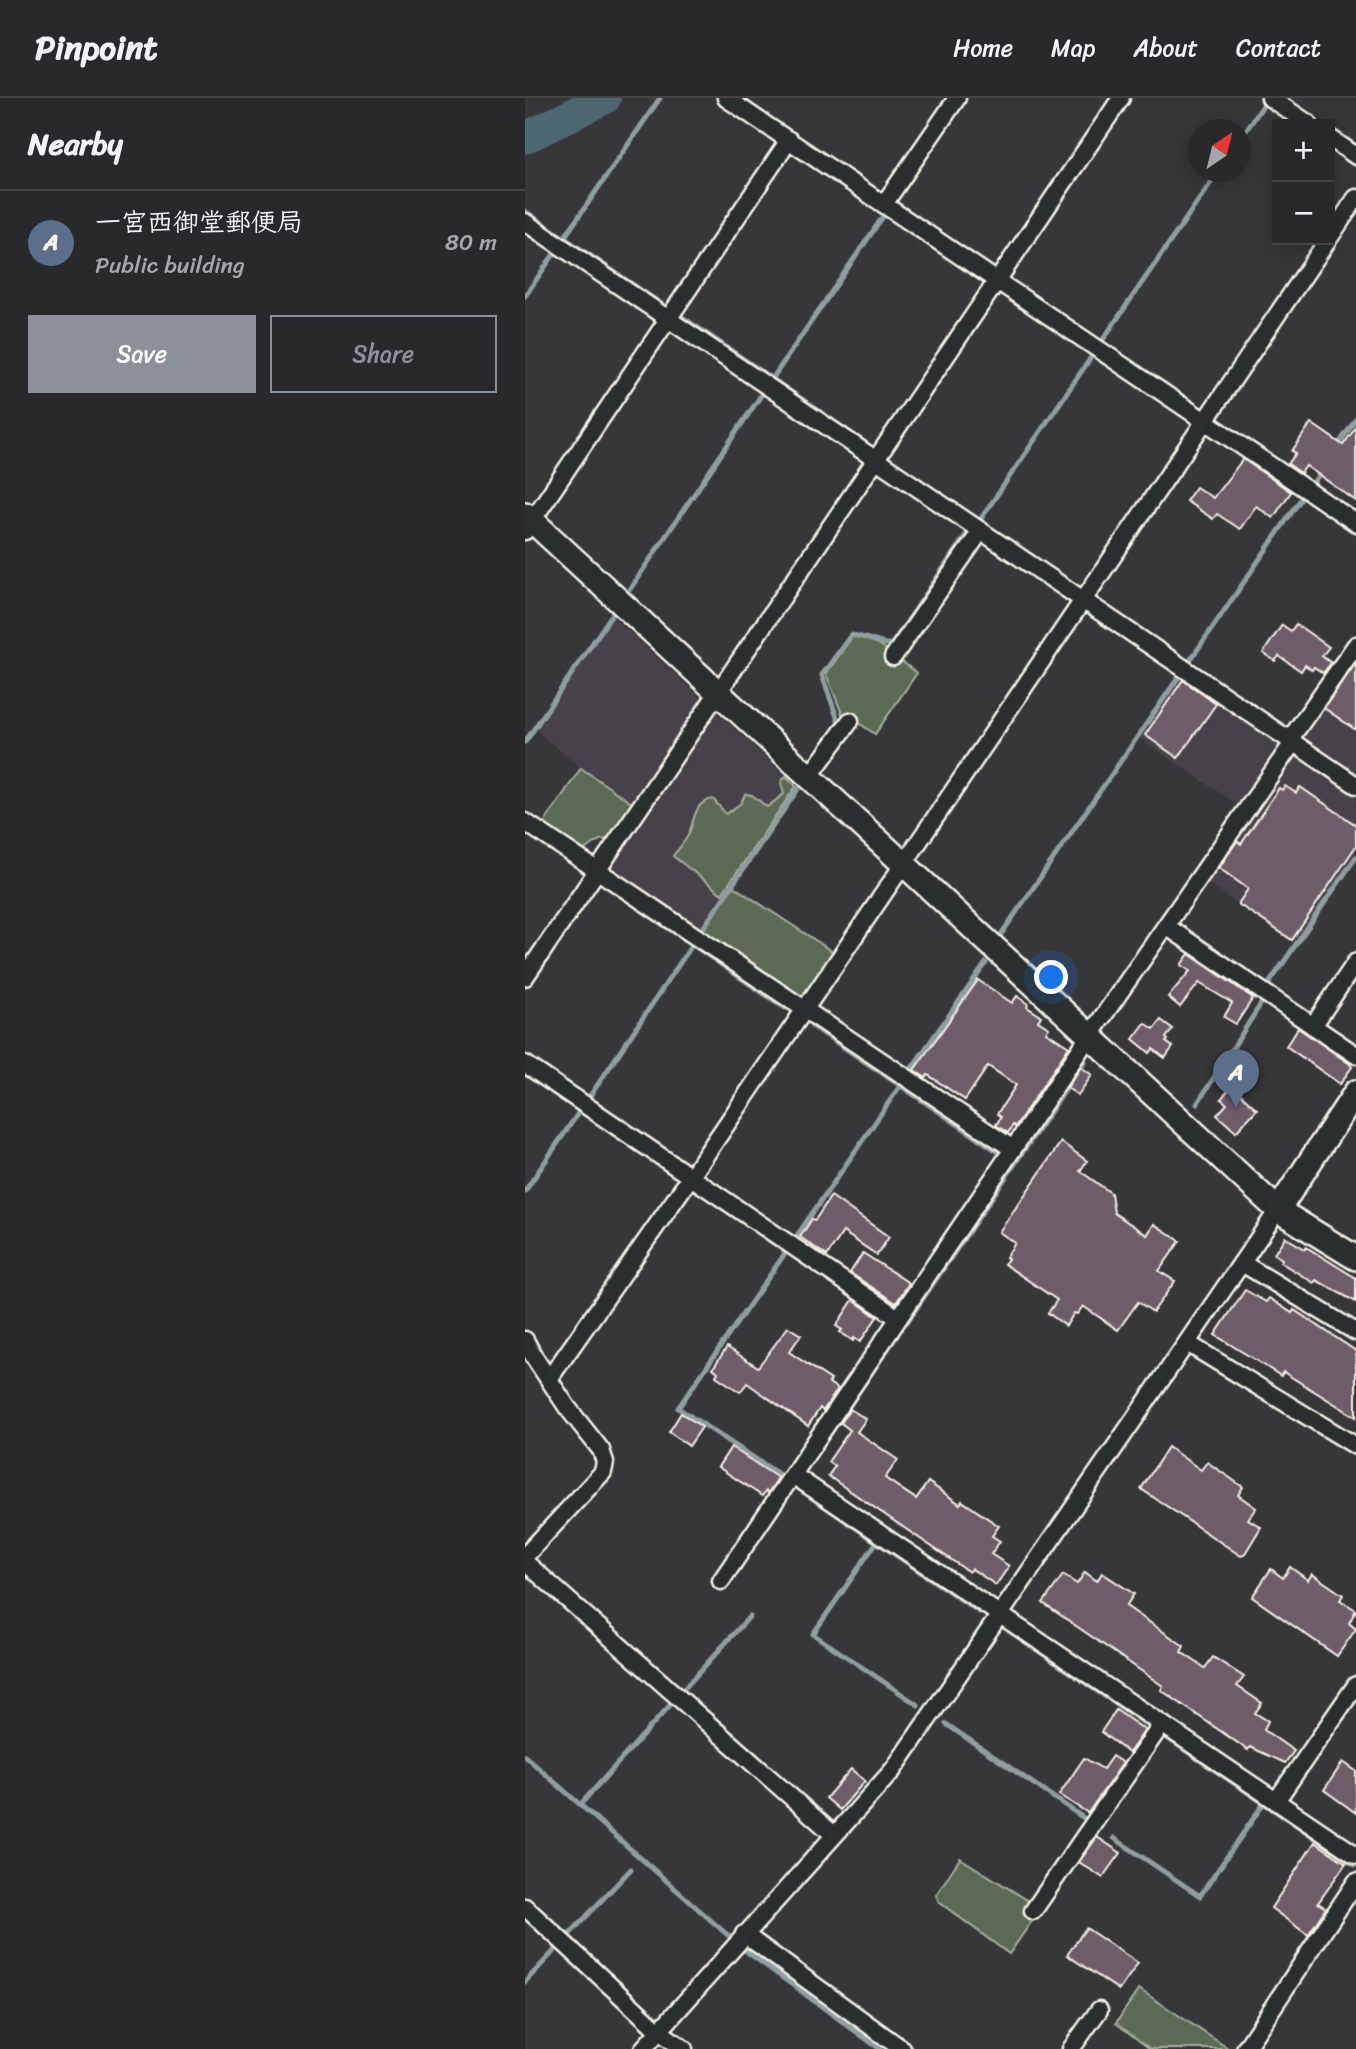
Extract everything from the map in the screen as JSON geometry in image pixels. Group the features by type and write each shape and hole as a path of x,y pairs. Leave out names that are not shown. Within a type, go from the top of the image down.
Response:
{"street":[{"path":"726,98 1356,523"},
{"path":"884,204 957,98"},
{"path":"525,977 1121,98"},
{"path":"1270,98 1302,119"},
{"path":"789,140 527,522 717,692 1278,1210 1356,1258"},
{"path":"1335,141 1356,156"},
{"path":"1335,229 1356,198"},
{"path":"525,222 1356,785"},
{"path":"549,1379 690,1178 1324,245"},
{"path":"893,657 981,531"},
{"path":"720,1581 1090,1035 1290,747 1290,739 1356,645"},
{"path":"809,778 850,721"},
{"path":"525,822 1013,1149"},
{"path":"1166,926 1356,1055"},
{"path":"1313,1026 1356,962"},
{"path":"525,1064 898,1318"},
{"path":"643,2049 893,1770 1356,1093"},
{"path":"1242,1263 1356,1332"},
{"path":"525,1340 549,1379 601,1450 605,1462 603,1472 525,1556"},
{"path":"1187,1343 1356,1447"},
{"path":"793,1475 1356,1855"},
{"path":"525,1562 833,1834"},
{"path":"1276,1801 1356,1685"},
{"path":"1033,1911 1162,1724"},
{"path":"1245,2049 1356,1882"},
{"path":"525,1907 659,2031 684,2049"},
{"path":"744,1934 902,2049"},
{"path":"1071,2049 1098,2010"}],"shaded area":[{"path":"613,617 700,697 700,703 633,804 581,768 536,730"},
{"path":"1356,655 1356,772 1306,738 1306,729"},
{"path":"1183,674 1279,738 1283,747 1241,807 1139,738"},
{"path":"718,713 796,786 698,930 609,869 606,864 709,715"},
{"path":"1297,752 1356,793 1356,853 1294,943 1203,880 1291,753"}],"green space":[{"path":"852,637 879,644 917,673 875,734 847,715 843,716 826,674"},
{"path":"581,768 633,804 610,839 600,840 581,852 542,826"},
{"path":"786,776 796,786 722,894 673,856 688,836 696,812 702,804 713,799 726,814 741,803 745,794 752,795 767,807 784,794 781,782"},
{"path":"733,886 836,954 806,998 797,999 702,932"},
{"path":"960,1858 1032,1903 1024,1915 1032,1921 1009,1954 939,1902 936,1895"},
{"path":"1139,1989 1229,2049 1150,2049 1116,2023"}],"building":[{"path":"1311,423 1343,445 1356,427 1356,501 1306,466 1301,473 1288,464 1296,453 1292,451"},
{"path":"1243,459 1291,492 1273,518 1256,506 1240,529 1217,514 1213,519 1186,501 1196,487 1213,498"},
{"path":"1296,624 1329,647 1322,656 1331,663 1323,673 1305,665 1301,671 1279,656 1275,661 1263,653 1282,625 1291,631"},
{"path":"1356,663 1356,730 1324,708"},
{"path":"1183,680 1216,704 1178,758 1145,735"},
{"path":"1285,786 1296,793 1300,787 1356,825 1356,846 1292,940 1238,904 1248,889 1219,868 1237,841 1241,844 1279,788 1282,790"},
{"path":"1189,954 1253,998 1236,1024 1224,1017 1232,1003 1199,983 1180,1007 1168,997 1190,971 1181,965"},
{"path":"978,980 1012,1003 1017,996 1028,1004 1027,1007 1041,1016 1038,1021 1049,1028 1046,1032 1069,1047 1015,1127 1013,1125 1008,1133 996,1125 1001,1117 997,1114 1016,1085 988,1066 965,1100 928,1075 926,1078 914,1070"},
{"path":"1161,1020 1173,1029 1166,1042 1173,1047 1165,1058 1153,1049 1150,1053 1133,1039 1145,1023 1154,1029"},
{"path":"1298,1028 1350,1064 1352,1067 1340,1084 1286,1046"},
{"path":"1081,1067 1092,1075 1078,1095 1067,1088"},
{"path":"1232,1086 1257,1109 1236,1132 1217,1115 1227,1104 1221,1099"},
{"path":"1061,1142 1087,1161 1080,1171 1111,1193 1114,1213 1147,1235 1154,1224 1180,1241 1159,1271 1175,1281 1153,1312 1138,1302 1118,1330 1083,1306 1077,1314 1074,1313 1066,1326 1048,1313 1057,1300 1004,1264 1015,1243 999,1232"},
{"path":"831,1196 889,1237 877,1255 843,1232 827,1256 800,1237"},
{"path":"1285,1237 1356,1278 1356,1302 1316,1280 1314,1283 1280,1262 1282,1259 1274,1254"},
{"path":"863,1253 909,1283 896,1303 850,1273"},
{"path":"1245,1290 1266,1302 1269,1298 1292,1313 1294,1310 1356,1351 1356,1417 1283,1372 1281,1376 1215,1335"},
{"path":"853,1300 877,1317 860,1342 854,1338 853,1341 836,1326"},
{"path":"788,1327 801,1335 789,1352 831,1380 829,1383 838,1389 823,1411 820,1408 808,1426 747,1383 740,1392 716,1376 718,1372 713,1368 727,1347 758,1367"},
{"path":"850,1409 866,1419 857,1432 898,1460 885,1478 916,1499 928,1482 999,1526 992,1536 1000,1541 991,1554 1009,1566 996,1585 972,1569 969,1572 828,1476 835,1466 828,1462 850,1430 841,1423"},
{"path":"681,1413 702,1427 689,1446 669,1432"},
{"path":"731,1447 778,1478 768,1493 766,1491 762,1496 718,1467"},
{"path":"1168,1447 1201,1470 1207,1462 1243,1487 1238,1495 1256,1508 1248,1519 1261,1527 1244,1555 1241,1556 1141,1489"},
{"path":"1290,1567 1308,1580 1312,1574 1343,1595 1340,1600 1356,1610 1349,1623 1356,1629 1337,1656 1252,1597 1271,1569 1283,1578"},
{"path":"1085,1572 1097,1581 1102,1573 1134,1594 1126,1606 1184,1646 1181,1652 1205,1668 1213,1657 1244,1677 1237,1686 1262,1703 1255,1713 1268,1721 1264,1730 1294,1751 1285,1763 1250,1747 1248,1750 1161,1690 1163,1686 1043,1603 1063,1575 1077,1584"},
{"path":"1116,1710 1145,1730 1129,1753 1101,1732"},
{"path":"1112,1756 1123,1763 1088,1813 1059,1795 1084,1758 1103,1769"},
{"path":"1343,1762 1356,1771 1356,1813 1324,1790"},
{"path":"851,1769 865,1781 840,1810 826,1798"},
{"path":"1097,1837 1121,1853 1103,1878 1079,1862"},
{"path":"1315,1842 1346,1863 1318,1903 1326,1908 1308,1935 1271,1908"},
{"path":"1086,1928 1138,1963 1119,1990 1067,1955"}],"waterway":[{"path":"525,138 605,98"},
{"path":"564,238 660,98"},
{"path":"1251,123 1266,101"},
{"path":"1100,344 1211,182"},
{"path":"525,211 663,305"},
{"path":"772,379 886,212"},
{"path":"525,296 556,251"},
{"path":"684,318 867,444"},
{"path":"980,520 1094,353"},
{"path":"630,589 764,391"},
{"path":"1336,448 1356,419"},
{"path":"1312,485 1321,471"},
{"path":"1189,662 1303,496"},
{"path":"837,727 839,723 822,675 851,635 892,644 968,532"},
{"path":"525,742 611,616"},
{"path":"1002,933 1178,678"},
{"path":"701,931 798,789"},
{"path":"1266,988 1356,857"},
{"path":"602,883 785,1008"},
{"path":"586,1102 692,945"},
{"path":"909,1072 986,963"},
{"path":"1197,1104 1264,999"},
{"path":"812,1026 997,1151"},
{"path":"907,1322 1085,1061"},
{"path":"794,1240 900,1086"},
{"path":"525,1191 581,1109"},
{"path":"783,1477 678,1408 788,1249"},
{"path":"828,1437 898,1334"},
{"path":"799,1489 979,1612"},
{"path":"876,1543 813,1634 918,1705"},
{"path":"682,1691 750,1616"},
{"path":"1012,1633 1147,1725"},
{"path":"580,1805 672,1703"},
{"path":"946,1724 1088,1821"},
{"path":"1167,1738 1355,1865"},
{"path":"525,1756 731,1938"},
{"path":"1114,1838 1200,1896 1264,1803"},
{"path":"567,1937 631,1869"},
{"path":"525,1982 556,1949"},
{"path":"743,1949 880,2049"}],"place":[{"name":"一宮西御堂郵便局","path":"1236,1107"}]}
